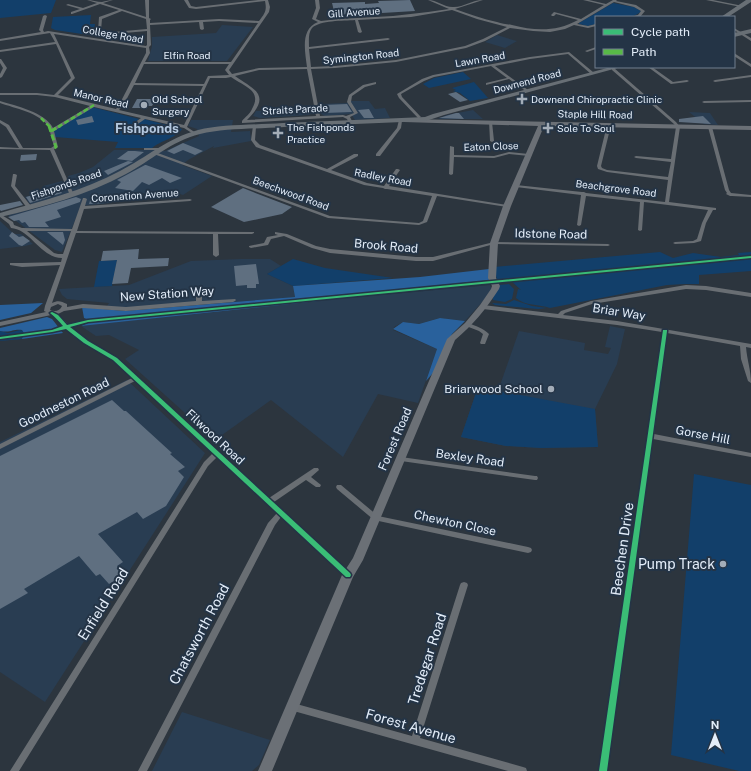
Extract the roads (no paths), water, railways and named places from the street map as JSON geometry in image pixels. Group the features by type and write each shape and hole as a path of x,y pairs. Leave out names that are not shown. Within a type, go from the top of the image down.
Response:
{"main road":[{"path":"726,16 750,0"},
{"path":"735,35 751,31"},
{"name":"Downend Road","path":"423,118 616,68"},
{"name":"Fishponds Road","path":"0,215 72,195 97,185 124,172 156,151 180,138 197,133 206,133 208,131 242,125 254,127 349,120 403,121 423,118"},
{"name":"Staple Hill Road","path":"423,118 438,121"},
{"name":"Staple Hill Road","path":"403,121 751,128"},
{"name":"Forest Road","path":"266,771 348,574 358,560 451,340 468,325 483,307 494,282 494,243 507,206 542,123"}],"street":[{"path":"89,0 149,19"},
{"path":"72,13 110,0"},
{"path":"146,47 149,45 149,14 147,0"},
{"path":"187,1 192,7 199,8 266,0 268,9 227,70 232,76 247,84 255,93 258,102 242,125"},
{"path":"317,0 318,8 314,19 322,23"},
{"path":"430,0 475,17 527,30 548,31 565,28 614,1 635,6 643,11 639,16"},
{"name":"Gill Avenue","path":"322,23 437,13 481,0"},
{"path":"585,0 607,5"},
{"path":"708,0 741,6"},
{"path":"187,1 192,1"},
{"path":"68,4 84,9"},
{"path":"122,10 100,18 99,31 113,33 149,30"},
{"path":"555,13 581,20"},
{"path":"43,33 41,30 45,16"},
{"path":"352,30 360,31 356,19"},
{"path":"149,24 219,20 260,22"},
{"path":"201,21 202,29"},
{"path":"318,117 309,69 308,32 314,26 322,23"},
{"path":"574,24 588,27 595,25"},
{"name":"Symington Road","path":"204,85 209,77 232,76 259,69 309,69 373,64 459,48 484,40 511,26"},
{"path":"735,30 751,40"},
{"name":"College Road","path":"0,40 43,33 52,33 146,47 148,53 144,63 121,106 116,110"},
{"path":"52,33 73,78 55,96"},
{"path":"308,48 388,39"},
{"path":"0,51 57,43"},
{"path":"587,49 594,48"},
{"name":"Lawn Road","path":"423,118 400,97 399,94 433,76 569,53 592,74"},
{"path":"735,55 751,66"},
{"path":"0,60 5,68 0,77"},
{"name":"Elfin Road","path":"144,63 231,63"},
{"path":"492,65 527,91"},
{"path":"616,68 678,127 667,203"},
{"path":"651,68 672,83 687,81"},
{"path":"715,81 751,76"},
{"path":"487,84 510,78"},
{"path":"349,120 356,113 349,102 350,96 364,86 375,82"},
{"path":"132,84 204,85 185,127"},
{"name":"Manor Road","path":"0,94 55,96 185,127 197,133"},
{"path":"704,102 751,101"},
{"path":"0,102 27,111 41,118 50,127 56,147 52,149 0,148"},
{"path":"51,131 94,105"},
{"path":"250,115 259,120"},
{"path":"131,126 145,117"},
{"name":"Straits Parade","path":"242,125 259,120 318,117 349,120"},
{"path":"0,121 8,126 22,149"},
{"path":"378,155 400,128 403,121"},
{"path":"490,122 492,141"},
{"path":"609,125 599,166 600,169 671,179"},
{"name":"Radley Road","path":"254,127 253,140 258,146 355,182 385,188 507,206"},
{"path":"710,127 729,194 751,196"},
{"name":"Eaton Close","path":"451,174 453,156 452,147"},
{"path":"52,149 72,195"},
{"path":"146,149 156,151"},
{"name":"Beechwood Road","path":"156,151 330,217 419,224 425,222 435,195"},
{"name":"Eaton Close","path":"453,156 494,157 509,153 529,155"},
{"path":"327,171 356,155"},
{"path":"636,157 673,161"},
{"path":"385,188 398,170"},
{"path":"15,175 13,186 29,207"},
{"name":"Beachgrove Road","path":"516,186 712,209 704,223 699,240 694,242 675,243"},
{"path":"579,225 584,193"},
{"path":"0,324 23,319 49,310 62,263 85,199"},
{"name":"Coronation Avenue","path":"82,208 190,200"},
{"path":"640,230 642,200"},
{"path":"0,215 13,226 22,229 252,233"},
{"path":"22,229 52,254 57,256 65,256"},
{"path":"215,232 216,255"},
{"name":"Brook Road","path":"277,233 285,234 314,247 330,251 416,259 433,258 494,243"},
{"path":"251,247 264,245 269,238 285,234"},
{"name":"Idstone Road","path":"494,243 608,245"},
{"path":"12,264 62,263"},
{"path":"54,288 58,300 65,306 63,310 62,323"},
{"path":"560,315 563,312 591,303 669,288 706,288 751,295"},
{"path":"198,291 200,303"},
{"name":"New Station Way","path":"49,310 63,310 82,306 126,309 234,300"},
{"name":"New Station Way","path":"49,310 55,303 90,304 103,307"},
{"name":"Briar Way","path":"483,307 560,315 751,346"},
{"name":"Filwood Road","path":"49,310 57,315 69,330 84,341 115,359 137,378 348,574"},
{"path":"468,325 481,330 486,334 483,344"},
{"name":"Beechen Drive","path":"603,771 665,331"},
{"path":"743,345 744,359 751,381"},
{"name":"Goodneston Road","path":"0,447 137,378"},
{"name":"Gorse Hill","path":"651,436 751,455"},
{"name":"Enfield Road","path":"14,771 206,464 218,453"},
{"name":"Bexley Road","path":"401,459 535,478"},
{"path":"270,501 316,470"},
{"path":"307,476 318,485"},
{"path":"339,487 376,518"},
{"name":"Chatsworth Road","path":"142,771 272,522 282,512"},
{"name":"Chewton Close","path":"376,518 528,550"},
{"name":"Tredegar Road","path":"415,741 464,585"},
{"name":"Forest Avenue","path":"293,707 523,771"}],"place":[{"name":"Downend Chiropractic Clinic","path":"522,99"},
{"name":"Old School Surgery","path":"144,105"},
{"name":"Sole To Soul","path":"548,128"},
{"name":"The Fishponds Practice","path":"278,133"},
{"name":"Briarwood School","path":"551,389"},
{"name":"Pump Track","path":"723,564"}],"district":[{"name":"Fishponds","path":"147,128"}]}
